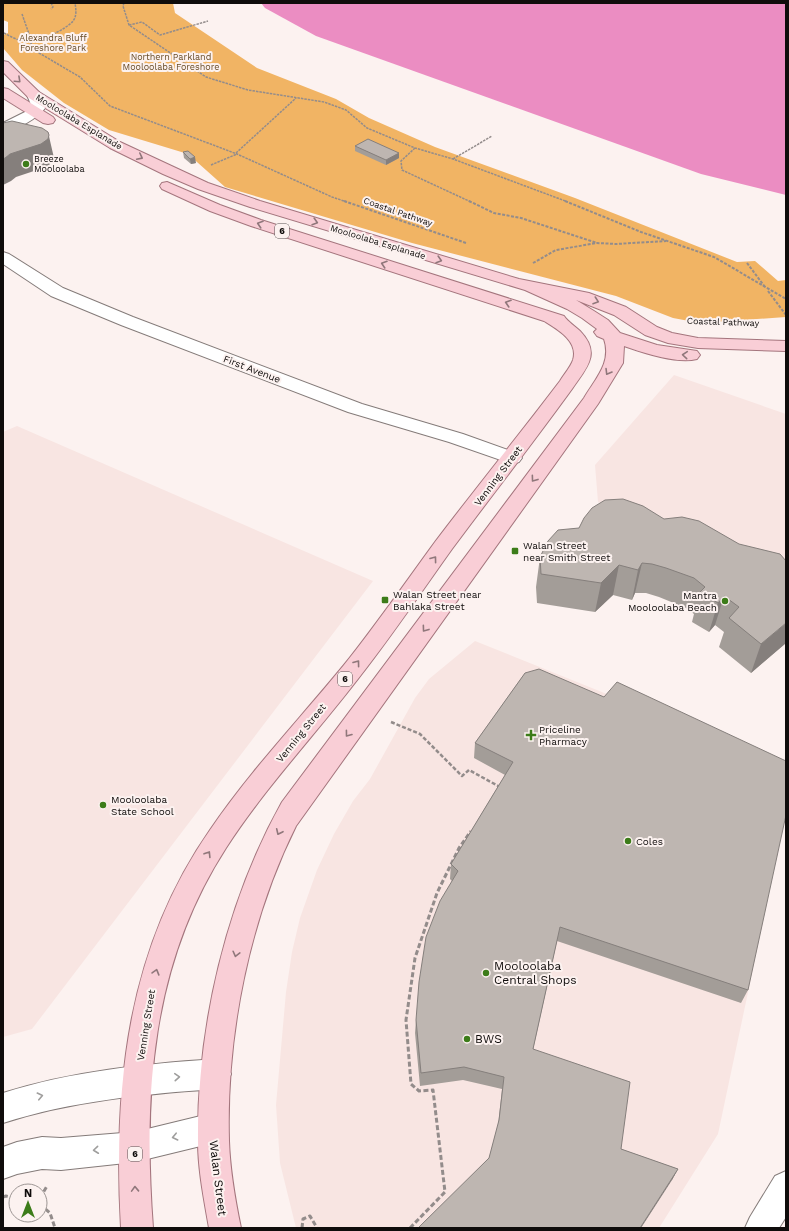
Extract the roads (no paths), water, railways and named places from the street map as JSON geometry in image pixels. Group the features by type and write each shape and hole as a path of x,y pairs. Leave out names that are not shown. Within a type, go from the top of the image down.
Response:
{"main road":[{"name":"Mooloolaba Esplanade","path":"3,65 34,95 115,145 192,182 255,204 530,287 571,294 598,302 620,311 656,334 678,341 704,344 783,346"},
{"name":"Mooloolaba Esplanade","path":"3,92 34,113 162,183 215,208 256,223 545,315 589,327 655,351 689,355 718,354 783,346"},
{"name":"6","path":"213,1128 216,1074 224,1014 235,957 251,903 282,826 291,810 592,400 614,363 616,349 611,336 600,323 589,314 530,287"},
{"name":"Venning Street","path":"138,1080 141,1039 157,969 176,913 200,868 228,825 266,775 352,670 446,543 512,458 566,385 583,355 581,345 570,331 557,321 545,315"},
{"name":"6","path":"137,1228 135,1190 135,1108 138,1080"},
{"name":"Walan Street","path":"213,1128 214,1163 225,1228"}],"street":[{"path":"3,128 34,113 39,107 34,95"},
{"name":"First Avenue","path":"3,257 57,292 127,320 355,408 456,438 512,458"},
{"path":"3,1108 48,1094 138,1080 216,1074"},
{"path":"3,1163 17,1158 42,1153 61,1154 135,1147 213,1128"},
{"path":"761,1228 786,1187"}],"place":[{"name":"Breeze Mooloolaba","path":"26,164"},
{"name":"Walan Street near Smith Street","path":"515,551"},
{"name":"Walan Street near Bahlaka Street","path":"385,600"},
{"name":"Mantra Mooloolaba Beach","path":"725,601"},
{"name":"Priceline Pharmacy","path":"531,735"},
{"name":"Mooloolaba State School","path":"103,805"},
{"name":"Coles","path":"628,841"},
{"name":"Mooloolaba Central Shops","path":"486,973"},
{"name":"BWS","path":"467,1039"}],"park label":[{"name":"Alexandra Bluff Foreshore Park","path":"53,44"},
{"name":"Northern Parkland Mooloolaba Foreshore","path":"171,62"}]}
